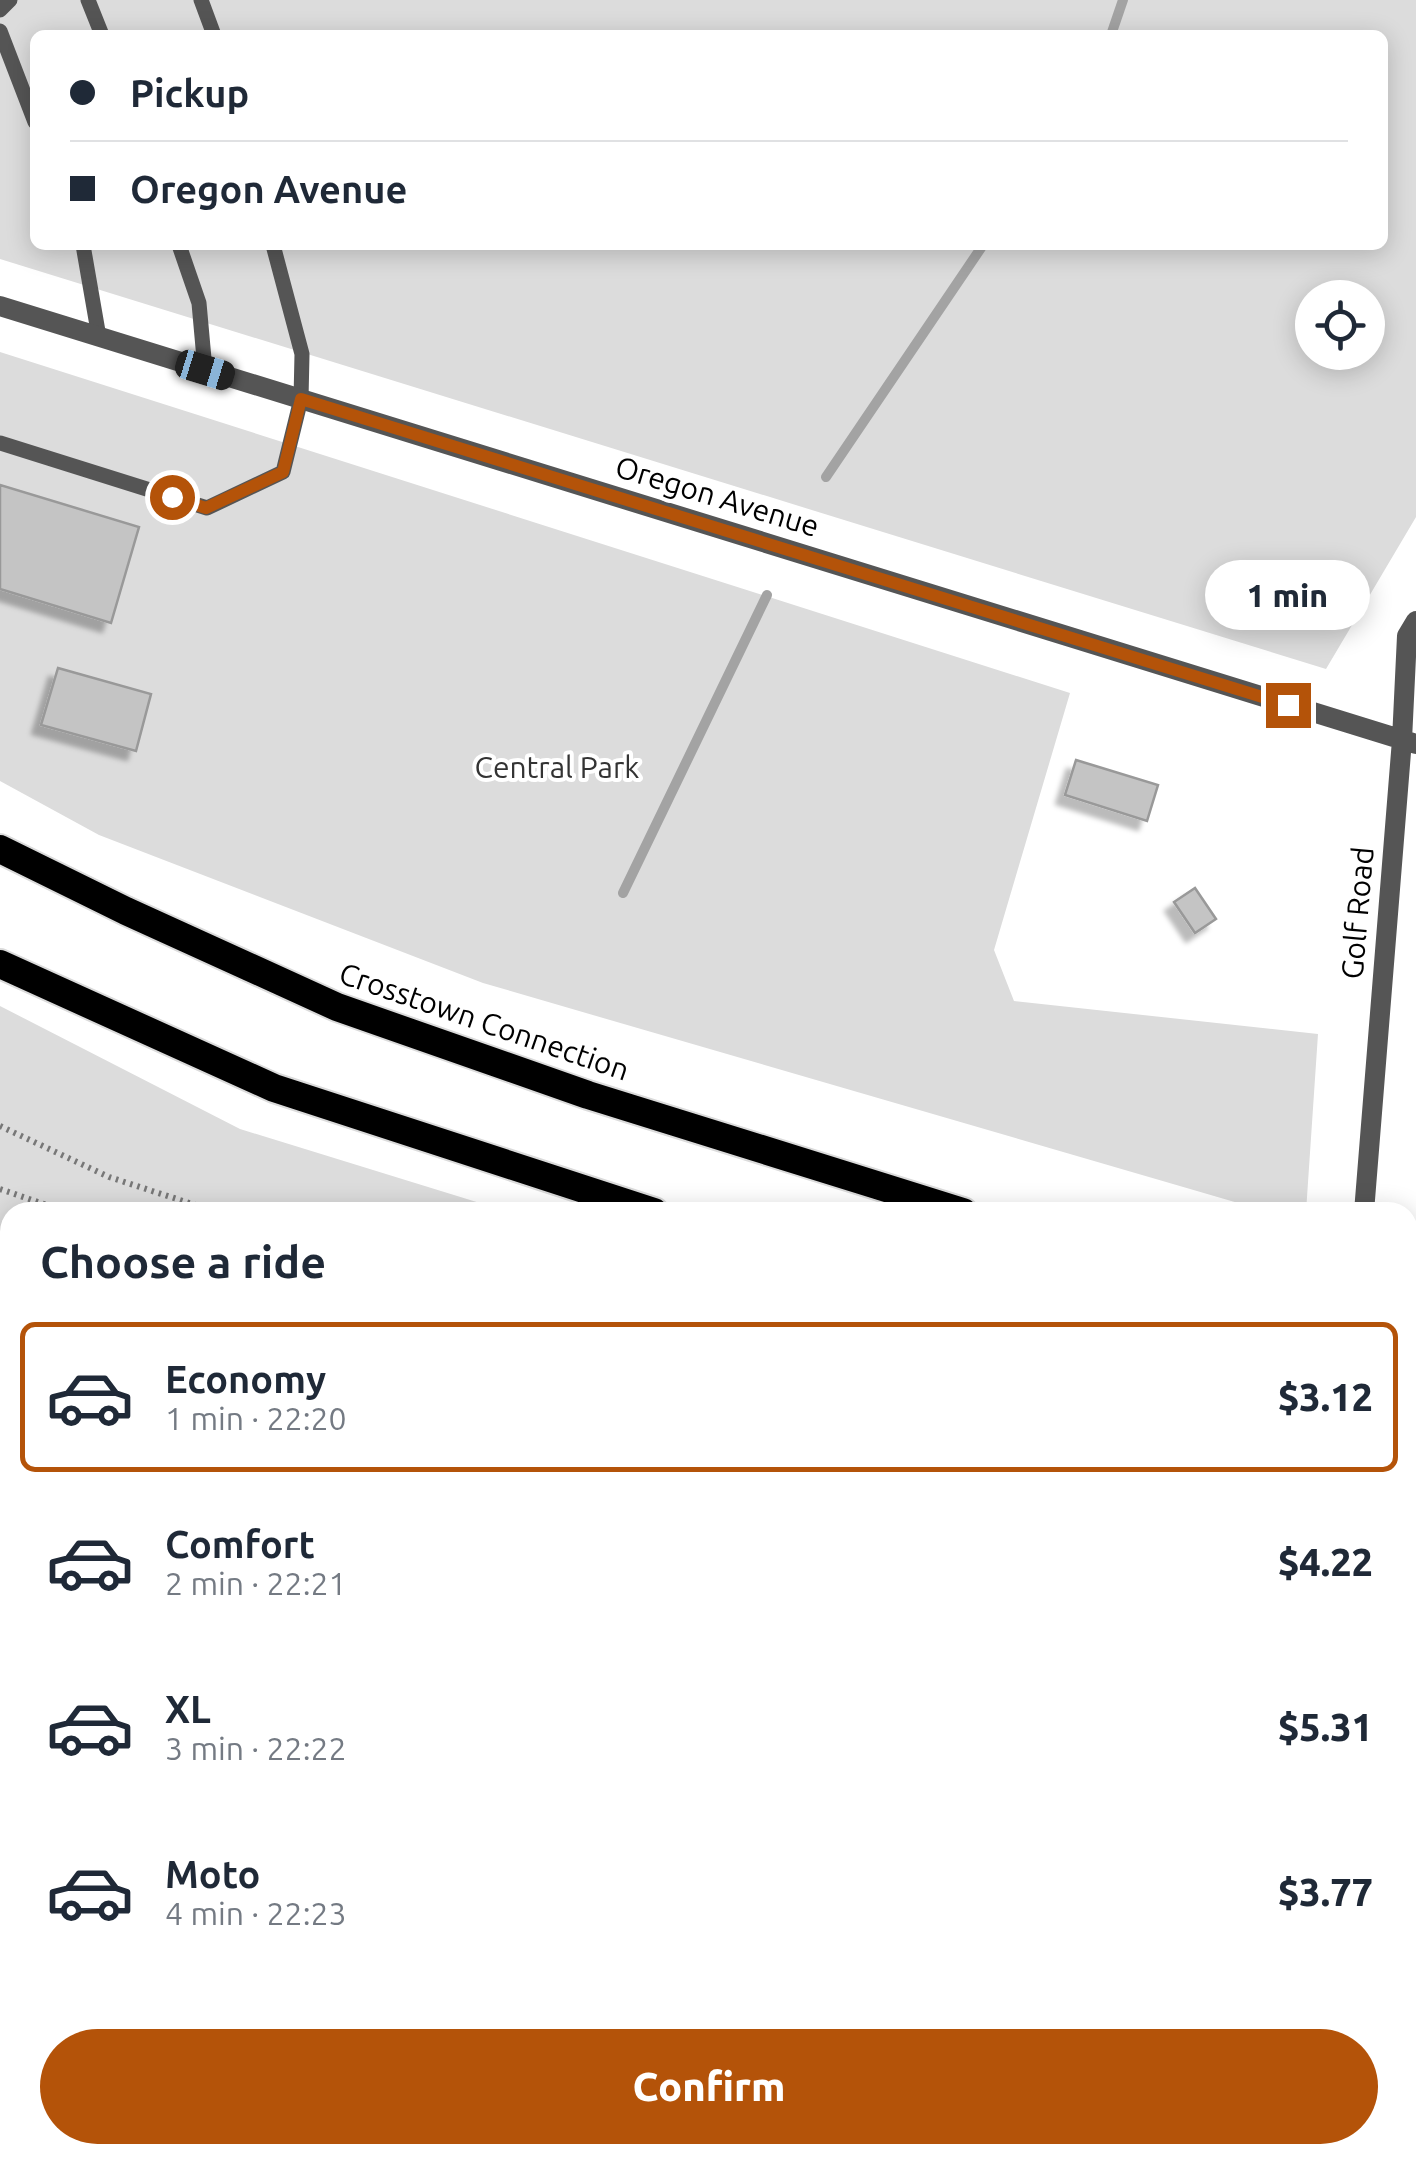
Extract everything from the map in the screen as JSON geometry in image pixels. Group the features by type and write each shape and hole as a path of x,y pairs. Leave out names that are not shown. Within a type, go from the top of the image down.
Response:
{"highway":[{"name":"Crosstown Connection","path":"0,849 337,1007 588,1094 931,1202"},
{"path":"0,964 274,1088 623,1202"}],"street":[{"name":"Oregon Avenue","path":"0,306 1409,742"},
{"name":"Golf Road","path":"1365,1202 1409,742 1407,636 1416,621"}],"lane":[{"path":"0,10 10,0"},
{"path":"88,0 100,30"},
{"path":"201,0 212,30"},
{"path":"0,31 30,109"},
{"path":"83,250 99,337"},
{"path":"181,250 199,304 205,370"},
{"path":"0,443 206,508 283,472 301,399 302,354 274,250"}],"path":[{"path":"0,1126 109,1177 186,1202"},
{"path":"0,1188 39,1202"}],"green space":[{"path":"0,0 1416,0 1416,517 1326,669 0,259"},
{"name":"Central Park","path":"0,352 1070,693 994,950 1014,1001 1318,1034 1307,1202 1235,1202 483,983 99,835 0,781"},
{"path":"0,1006 240,1129 477,1202 0,1202"}],"building":[{"path":"0,485 139,527 111,623 0,589"},
{"path":"58,668 151,694 136,751 41,725"},
{"path":"1076,760 1158,785 1147,821 1065,795"},
{"path":"1195,888 1216,919 1195,933 1174,902"}],"waterway":[{"path":"1113,30 1123,0"},
{"path":"826,477 980,250"},
{"path":"623,893 767,595"}],"route":[{"path":"172,497 206,508 283,472 301,399 1288,705"}]}
